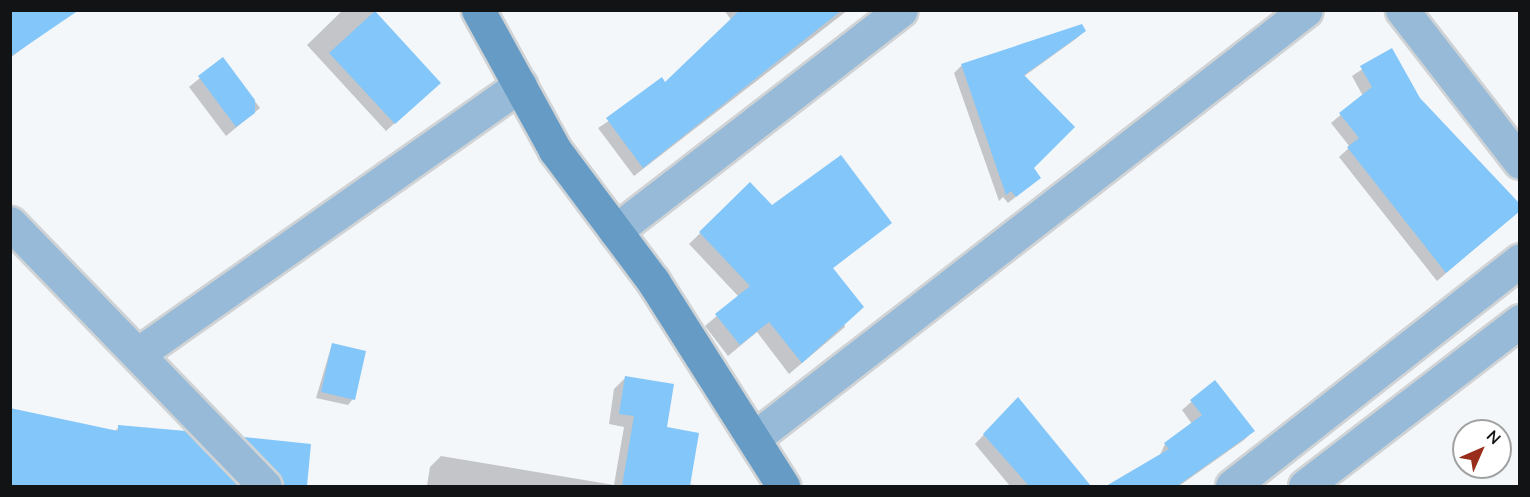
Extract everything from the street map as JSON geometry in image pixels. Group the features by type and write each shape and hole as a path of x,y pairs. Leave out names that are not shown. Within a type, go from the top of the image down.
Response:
{"street":[{"path":"478,10 555,150 615,231 754,438 783,486"},
{"path":"615,231 901,10"},
{"path":"754,438 1306,10"},
{"path":"1402,10 1520,162"},
{"path":"140,353 520,85"},
{"path":"10,223 140,353 265,486"},
{"path":"1232,486 1520,260"},
{"path":"1305,486 1520,321"}],"building":[{"path":"10,10 79,10 10,57"},
{"path":"740,10 842,10 643,168 606,118 662,77 665,82"},
{"path":"375,11 441,83 395,124 329,53"},
{"path":"1082,24 1086,31 1024,75 1075,127 1034,168 1041,178 1016,197 1011,191 1006,195 961,64"},
{"path":"1392,48 1420,98 1520,204 1520,211 1446,273 1347,147 1359,138 1339,113 1372,87 1360,66"},
{"path":"223,57 255,100 255,113 236,127 198,76"},
{"path":"841,155 892,223 833,268 864,307 802,363 769,322 740,345 715,314 750,286 699,232 750,182 772,205"},
{"path":"332,343 366,351 355,400 321,392"},
{"path":"625,376 674,384 667,427 699,433 690,486 622,486 634,416 619,414"},
{"path":"1215,380 1255,431 1177,486 1106,486 1169,449 1164,443 1202,415 1190,400"},
{"path":"1018,397 1091,486 1029,486 983,434"},
{"path":"10,408 118,431 118,425 186,431 239,486 10,486"},
{"path":"244,437 311,444 307,486 283,486 278,473"}]}
